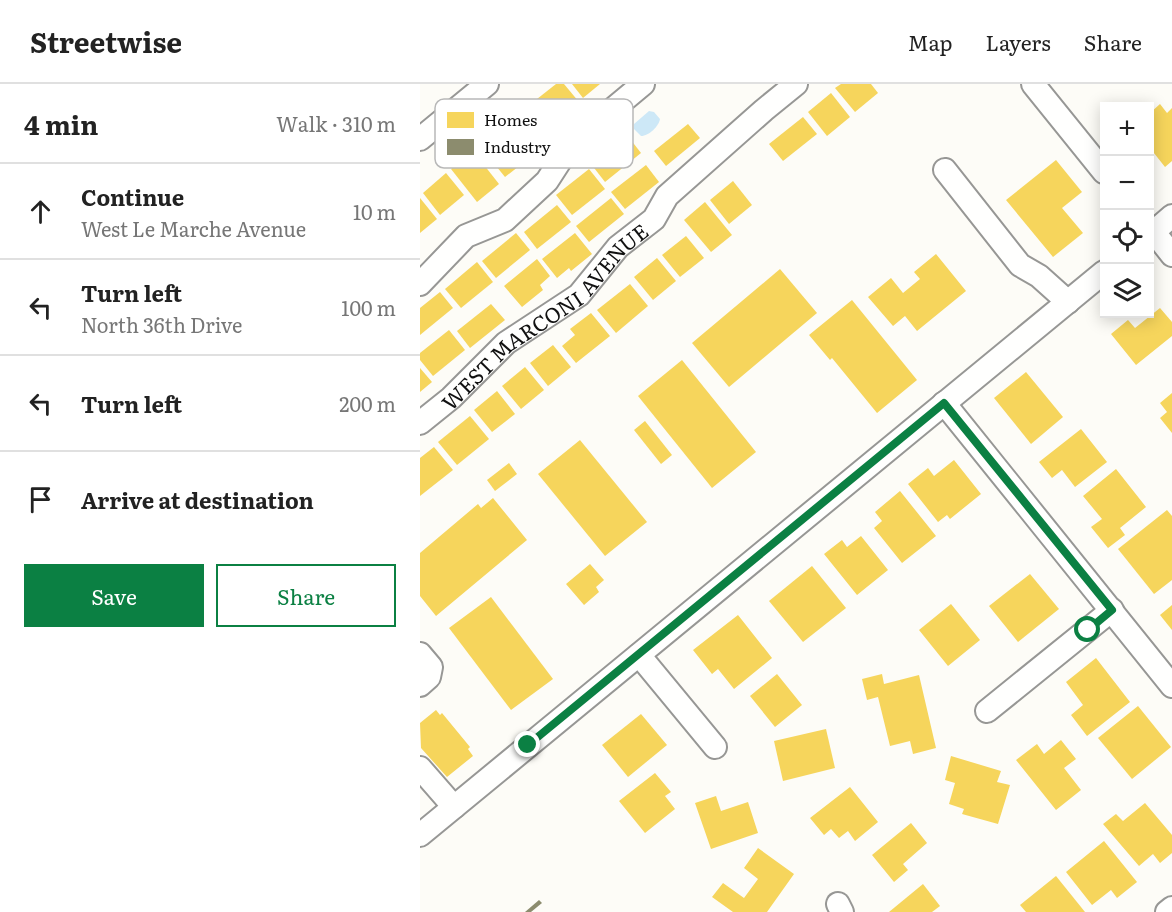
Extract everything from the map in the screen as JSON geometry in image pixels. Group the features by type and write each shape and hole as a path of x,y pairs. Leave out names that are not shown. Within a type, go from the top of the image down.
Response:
{"street":[{"path":"469,99 487,84"},
{"path":"625,99 643,84"},
{"name":"WEST MARCONI AVENUE","path":"420,423 451,398 506,344 579,295 618,247 654,219 667,196 796,84"},
{"path":"1033,84 1100,167"},
{"path":"420,139 435,127"},
{"path":"420,284 466,236 505,220 547,181 555,168"},
{"path":"945,170 1020,265 1039,276 1068,302"},
{"path":"1154,229 1172,216"},
{"path":"1154,234 1172,255"},
{"path":"420,835 1100,275"},
{"path":"944,403 1172,686"},
{"path":"987,711 1112,610"},
{"path":"420,654 431,667 429,677 420,685"},
{"path":"639,655 715,747"},
{"path":"420,768 454,807"},
{"path":"1167,912 1172,908"}],"water":[{"path":"649,111 654,112 660,119 656,127 641,136 634,129 634,124"}],"building: Homes":[{"path":"556,84 564,84 576,99 537,99"},
{"path":"572,84 600,84 583,98"},
{"path":"841,84 871,84 878,93 855,112 835,88"},
{"path":"831,93 850,117 827,136 808,112"},
{"path":"1160,104 1167,113 1172,108 1172,161 1165,167 1154,153 1154,109"},
{"path":"803,117 817,134 783,161 769,144"},
{"path":"688,124 700,138 666,166 654,151"},
{"path":"633,143 641,153 633,159"},
{"path":"1056,160 1082,192 1062,208 1083,233 1053,257 1006,200"},
{"path":"646,165 659,182 625,209 611,192"},
{"path":"486,168 499,184 477,202 451,169"},
{"path":"498,168 516,168 505,177"},
{"path":"594,168 622,168 605,182"},
{"path":"589,169 605,189 572,215 556,195"},
{"path":"446,173 464,195 440,215 423,193"},
{"path":"733,181 752,205 729,224 710,200"},
{"path":"420,198 437,219 420,233"},
{"path":"611,198 624,214 589,242 576,226"},
{"path":"705,202 732,235 711,252 684,220"},
{"path":"557,205 571,222 537,249 524,232"},
{"path":"516,233 530,250 496,278 482,261"},
{"path":"575,233 592,254 571,271 569,268 557,278 542,259"},
{"path":"686,236 704,258 680,277 662,255"},
{"path":"936,254 966,291 917,331 905,316 893,326 868,297 891,278 903,293 920,279 914,272"},
{"path":"657,258 676,281 653,300 634,277"},
{"path":"537,259 550,276 540,285 543,290 522,307 504,286"},
{"path":"477,262 493,282 461,308 445,289"},
{"path":"780,269 817,313 729,387 692,343"},
{"path":"630,284 648,306 616,333 597,310"},
{"path":"440,292 453,308 420,335 420,308"},
{"path":"852,300 917,380 877,413 832,358 830,360 809,335"},
{"path":"491,304 505,320 470,348 457,331"},
{"path":"1160,308 1172,322 1172,336 1136,365 1111,334 1128,320 1135,328 1148,318 1154,318 1154,313"},
{"path":"591,313 610,336 576,363 562,346 575,335 570,329"},
{"path":"449,330 465,350 433,376 420,360 420,353"},
{"path":"553,345 571,367 548,386 530,363"},
{"path":"682,360 756,452 712,488 638,396"},
{"path":"525,367 544,390 521,409 502,386"},
{"path":"420,368 432,382 420,392"},
{"path":"1026,372 1063,417 1031,444 994,398"},
{"path":"497,391 515,414 492,432 474,410"},
{"path":"1172,393 1172,433 1160,418 1167,412 1160,403"},
{"path":"470,416 489,439 457,465 438,442"},
{"path":"645,421 672,455 661,464 634,430"},
{"path":"1081,429 1107,462 1075,487 1062,470 1052,478 1039,462"},
{"path":"580,440 647,522 605,556 538,474"},
{"path":"434,447 453,470 420,496 420,458"},
{"path":"954,460 981,494 950,519 947,515 938,522 908,484 928,468 934,476"},
{"path":"509,463 517,474 495,491 487,480"},
{"path":"1116,469 1146,507 1120,528 1125,535 1108,548 1091,527 1102,519 1083,496"},
{"path":"900,491 936,536 902,563 874,528 882,521 875,512"},
{"path":"493,498 527,540 436,616 420,596 420,553 478,504 481,508"},
{"path":"1167,510 1172,516 1172,580 1154,594 1118,549"},
{"path":"861,536 888,570 857,595 824,554 842,540 847,547"},
{"path":"590,564 604,580 596,587 599,592 584,605 566,584"},
{"path":"812,566 846,608 803,642 769,601"},
{"path":"1030,574 1059,609 1018,642 989,606"},
{"path":"491,597 553,679 511,710 449,628"},
{"path":"951,604 980,640 948,666 919,630"},
{"path":"1172,605 1172,630 1160,615"},
{"path":"738,615 772,658 734,689 718,669 712,674 693,650"},
{"path":"1096,658 1130,702 1087,736 1071,715 1083,705 1066,682"},
{"path":"777,674 802,705 775,727 750,696"},
{"path":"882,674 884,684 919,675 936,748 913,754 910,741 890,746 878,697 867,700 862,679"},
{"path":"1138,706 1171,747 1132,779 1098,738"},
{"path":"436,710 440,715 442,713 470,747 468,749 473,756 447,777 421,748 420,723"},
{"path":"641,714 667,745 628,777 602,745"},
{"path":"826,729 835,768 783,781 774,741"},
{"path":"1061,740 1076,759 1064,768 1081,790 1056,810 1016,760 1037,744 1044,754"},
{"path":"951,756 1001,771 997,782 1010,785 998,824 962,814 964,809 949,804 955,783 945,780"},
{"path":"655,773 671,792 665,796 675,809 645,833 619,801"},
{"path":"850,787 878,822 855,841 848,831 839,838 831,829 824,835 810,818"},
{"path":"716,796 721,811 748,802 758,833 711,849 695,803"},
{"path":"1145,803 1172,835 1172,853 1160,863 1153,854 1139,866 1103,824 1116,814 1123,821"},
{"path":"911,823 927,843 903,864 908,870 894,882 872,855"},
{"path":"1104,841 1137,882 1117,898 1111,890 1092,905 1066,872"},
{"path":"758,848 794,874 767,912 733,912 712,897 723,883 744,898 758,879 744,868"},
{"path":"1056,876 1085,912 1026,912 1020,905"},
{"path":"923,884 940,906 932,912 889,912"}],"building: Industry":[{"path":"539,900 542,903 531,912 525,912"}],"route":[{"path":"528,745 944,403 1112,610 1088,630"}]}
